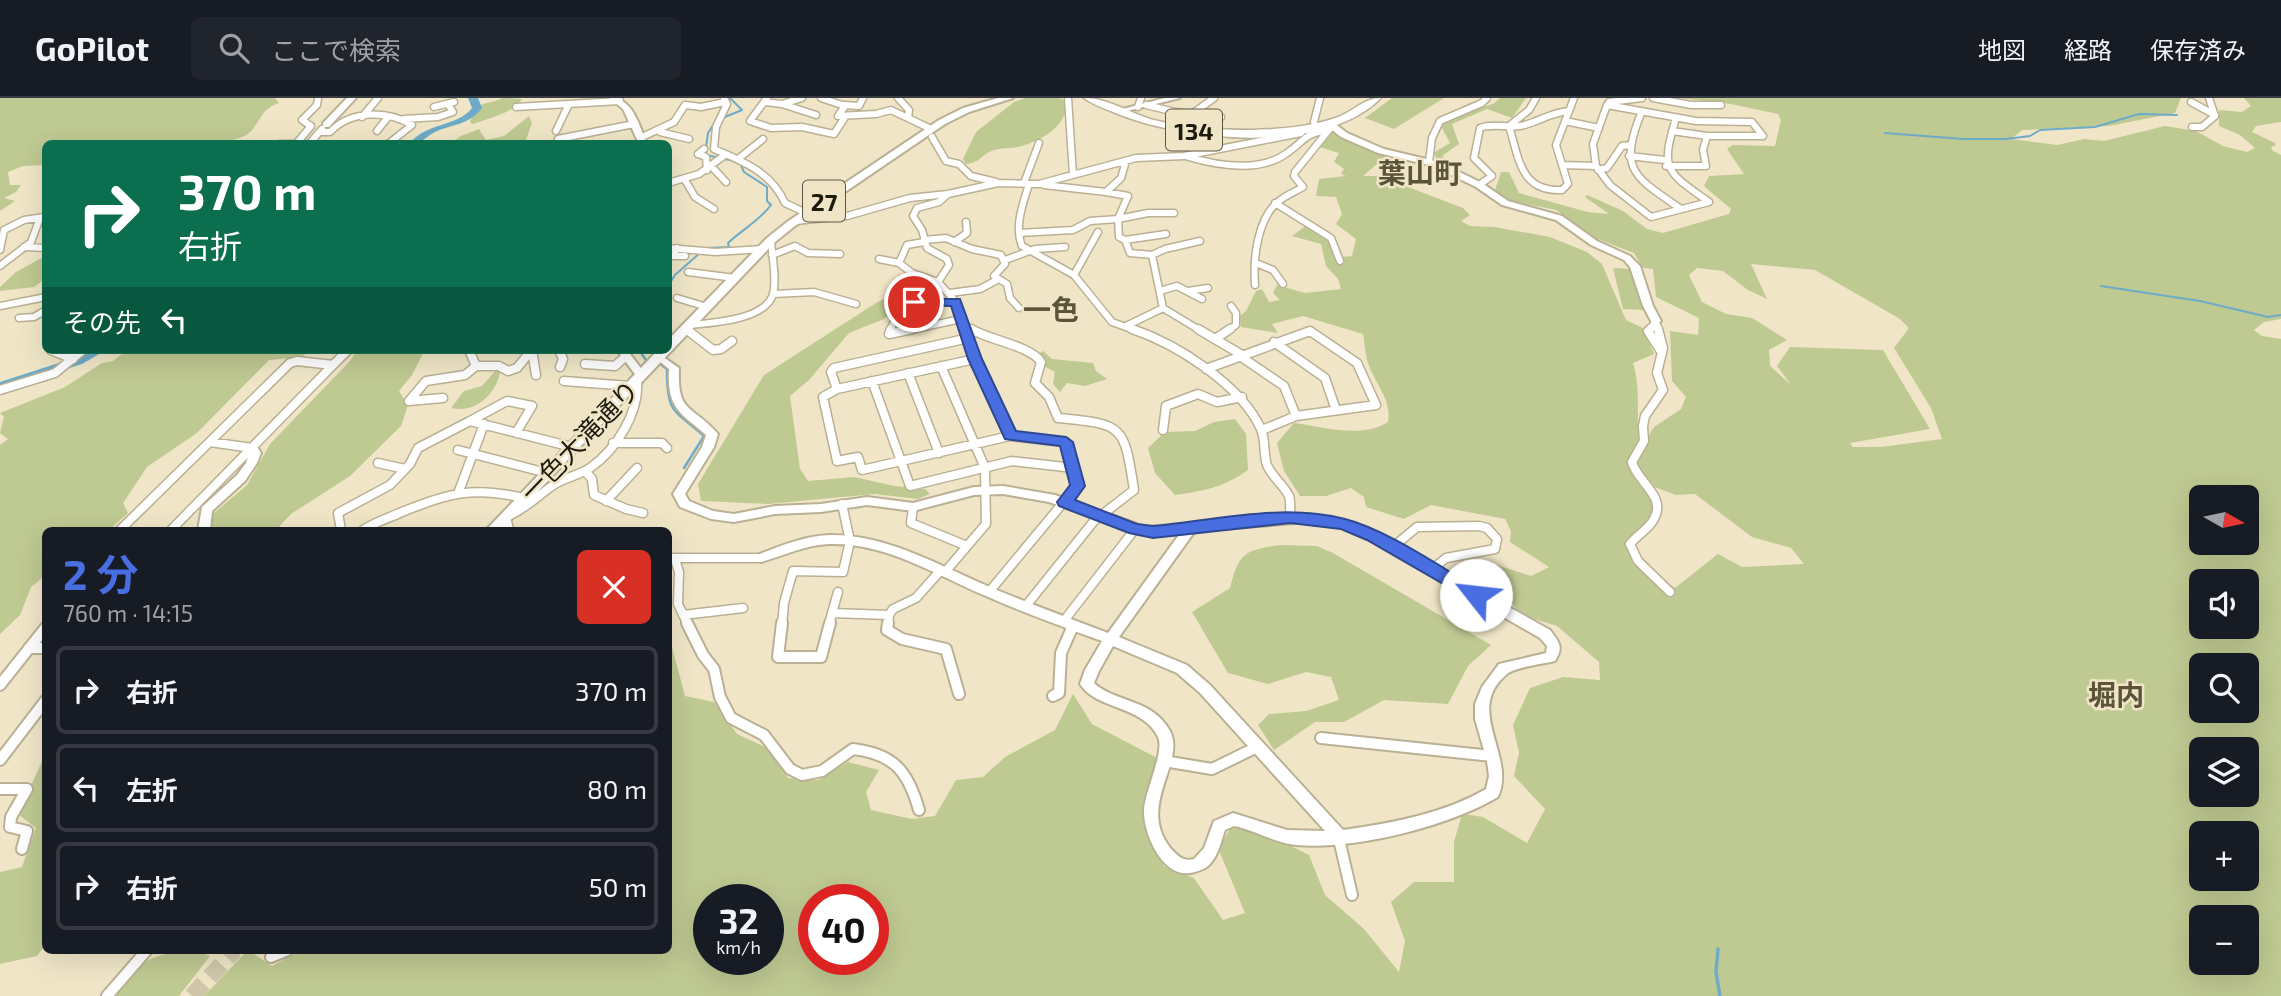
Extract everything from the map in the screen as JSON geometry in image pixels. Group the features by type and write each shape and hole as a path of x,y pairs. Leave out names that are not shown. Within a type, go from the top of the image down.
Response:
{"highway":[{"name":"134","path":"1089,98 1150,122 1187,129 1238,132 1310,125 1330,126 1376,98"}],"main road":[{"name":"一色大滝通り","path":"672,343 771,240 795,220 966,110 1008,98"},
{"name":"一色大滝通り","path":"507,524 523,498 661,354"}],"street":[{"path":"300,140 311,126 302,120 317,105 318,98"},
{"path":"312,140 352,98"},
{"path":"362,117 378,98"},
{"path":"524,98 516,107 568,107 617,100 627,108 639,140"},
{"path":"644,140 660,132 684,112 685,105 681,98"},
{"path":"782,104 802,98"},
{"path":"821,98 844,105 859,106 863,98"},
{"path":"898,98 909,110 908,118"},
{"path":"1068,98 1073,175"},
{"path":"1119,111 1142,103 1175,98"},
{"path":"1187,129 1192,114 1214,98"},
{"path":"1039,184 1126,161 1184,156 1302,133 1310,125 1320,98"},
{"path":"1429,162 1432,138 1440,121 1482,103 1487,98"},
{"path":"1509,126 1529,110 1536,98"},
{"path":"1509,126 1529,183 1547,191 1567,188 1568,180 1556,145 1574,98"},
{"path":"1642,98 1611,102 1607,105 1592,150 1597,168 1610,185 1651,217 1709,202 1678,179 1666,163 1676,118"},
{"path":"1653,98 1691,105 1721,105"},
{"path":"2209,98 2215,115"},
{"path":"685,105 701,107 725,100"},
{"path":"725,100 713,146 723,157 750,164 777,185 785,203 806,213"},
{"path":"816,115 766,100 750,121 771,128 802,127 834,134 845,117"},
{"path":"2191,102 2215,115"},
{"path":"323,128 330,132 342,121 362,117 404,119 438,117 453,112 451,103 434,107"},
{"path":"1142,103 1192,114 1221,117"},
{"path":"844,105 838,116 891,110"},
{"path":"1607,105 1676,118 1752,122 1763,136 1707,136 1672,131"},
{"path":"568,107 560,117 557,135 634,124"},
{"path":"878,107 908,118 931,133 946,161 959,164 971,176 998,183"},
{"path":"1479,185 1492,176 1474,158 1478,130 1489,124 1519,127 1557,111 1569,111"},
{"path":"1642,111 1629,156 1642,179 1681,209"},
{"path":"2192,127 2202,127 2215,115"},
{"path":"377,131 388,117"},
{"path":"393,140 412,125 404,119"},
{"path":"1565,121 1599,128"},
{"path":"1184,156 1218,166 1262,163 1286,154 1305,135 1330,126"},
{"path":"1330,126 1381,151 1429,162 1479,185 1511,205 1559,218 1594,243 1627,258 1635,266 1648,306 1656,321 1663,354 1657,373 1664,392 1643,420 1644,441 1633,452 1631,460 1633,470 1655,498 1658,510 1650,525 1630,544 1638,561 1670,593"},
{"path":"1255,285 1253,273 1264,219 1275,203 1286,194 1301,190 1303,187 1294,176 1295,172 1325,139 1330,126"},
{"path":"660,132 689,139"},
{"path":"1629,156 1666,163 1706,166 1703,150 1707,136"},
{"path":"738,159 763,139"},
{"path":"1039,143 1021,205 1018,240 1029,250 1074,275 1108,318 1147,334 1206,369 1242,397 1262,430 1266,462 1274,480 1289,496 1290,517"},
{"path":"1562,165 1607,168 1622,146 1630,145"},
{"path":"704,149 698,154 706,157 710,168 726,182"},
{"path":"672,182 685,180 710,168 723,157"},
{"path":"1106,192 1121,178 1126,161"},
{"path":"685,180 695,197 713,209"},
{"path":"795,220 847,216 910,198 948,194 998,183 1026,183 1128,196 1118,219 1119,237 1125,240 1166,234"},
{"path":"938,282 949,265 947,259 927,248 922,230 914,220 914,213 917,208 945,199 948,194"},
{"path":"1275,203 1295,213 1331,238 1340,261"},
{"path":"1019,233 1073,230 1090,221 1148,213 1174,213"},
{"path":"0,250 4,230 24,220 42,218"},
{"path":"0,266 31,242 42,220"},
{"path":"954,242 967,233 966,222"},
{"path":"1074,275 1098,232"},
{"path":"899,263 907,245 938,238 998,254 1005,260"},
{"path":"688,327 749,315 765,307 773,294 771,240"},
{"path":"1125,240 1130,253 1152,255 1165,249 1200,241"},
{"path":"24,247 42,248"},
{"path":"772,256 796,247 808,253 840,254"},
{"path":"1019,308 1010,298 1007,284 994,276 1002,269 1005,260 1029,250 1065,247"},
{"path":"672,248 762,249"},
{"path":"677,248 673,256 685,256"},
{"path":"1152,255 1163,308 1241,355 1284,386 1296,416"},
{"path":"879,258 899,263 912,273 938,282 950,293 956,302 975,359 1010,436"},
{"path":"1256,263 1273,270 1283,284"},
{"path":"0,266 14,266"},
{"path":"688,272 735,278"},
{"path":"950,293 958,290 979,290 997,280"},
{"path":"1160,291 1177,286 1202,299"},
{"path":"1186,291 1208,288"},
{"path":"773,294 814,292 856,304"},
{"path":"0,306 42,298"},
{"path":"677,298 707,307"},
{"path":"956,302 914,302 895,319 889,334 963,322 984,337 1036,354 1041,362 1035,383 1049,397 1058,418 1116,429 1126,438 1133,490 1099,516 1025,607"},
{"path":"1215,339 1237,325 1236,313 1231,306"},
{"path":"1126,326 1163,308"},
{"path":"19,318 34,317 42,312"},
{"path":"688,327 713,350 732,341"},
{"path":"1206,369 1310,331 1357,363 1376,405 1296,416 1262,430"},
{"path":"837,389 831,372 834,368 969,338"},
{"path":"1274,342 1325,378 1336,410"},
{"path":"59,354 71,360"},
{"path":"0,390 56,372 78,354"},
{"path":"173,527 344,354"},
{"path":"471,354 476,366"},
{"path":"443,398 409,401 426,381 465,375 476,366 499,366 508,371 517,368 529,354"},
{"path":"532,354 536,375"},
{"path":"559,367 563,359 561,354"},
{"path":"585,364 615,366 623,354"},
{"path":"507,524 562,480 585,471 602,458 613,443 639,394 624,354"},
{"path":"666,354 674,368 673,390 680,407 712,434 708,447 679,494 684,504 711,516 734,518 775,510 811,509 867,501 913,507 985,490 1022,491 1065,502 1135,529 1153,532 1290,517 1343,524 1393,547 1545,634 1554,645 1550,657 1504,668 1481,704 1480,721 1492,757 1496,783 1493,793 1482,801 1419,823 1338,835 1297,839 1233,819 1219,826 1207,856 1200,863 1189,867 1172,861 1151,823 1152,803 1168,744 1160,724 1094,691 1087,684 1088,676 1111,640 1191,528"},
{"path":"975,359 837,389 823,397 837,461 858,457 862,470 1010,436 1066,442 1077,486 989,592"},
{"path":"123,527 290,363 297,361 333,365"},
{"path":"941,366 985,468 986,524 926,590 893,609 889,615 887,630 902,639 946,649 959,694"},
{"path":"908,373 939,453"},
{"path":"564,381 636,380"},
{"path":"872,381 910,486 1013,461 1074,468"},
{"path":"1163,430 1166,406 1198,394 1217,402 1242,397"},
{"path":"340,527 338,513 343,508 379,492 405,469 418,448 507,401 531,406 516,433"},
{"path":"470,421 572,447"},
{"path":"459,491 484,424"},
{"path":"210,442 252,447"},
{"path":"613,443 662,443 667,448"},
{"path":"204,527 205,510 243,478 253,460 255,453 252,447"},
{"path":"458,450 547,473"},
{"path":"378,463 405,469"},
{"path":"606,501 637,468"},
{"path":"585,471 592,478 594,495 643,513"},
{"path":"368,527 442,495 459,491 497,491 523,498"},
{"path":"838,592 821,657 778,657 784,603 793,571 843,572 850,541 842,504"},
{"path":"913,507 911,523 967,546"},
{"path":"1393,547 1412,529 1423,526 1479,526 1493,533 1497,539 1495,549 1448,555 1431,570"},
{"path":"1053,696 1059,693 1059,665 1068,624 1135,529"},
{"path":"853,749 822,771 802,775 790,769 764,735 739,724 727,712 720,697 714,669 703,655 683,615 677,596 679,572 672,558 761,558 812,541 850,541 909,554 989,592 1163,660 1194,678 1338,835 1352,895"},
{"path":"683,615 743,607"},
{"path":"832,613 889,615"},
{"path":"0,685 42,632"},
{"path":"29,648 42,648"},
{"path":"0,760 42,705"},
{"path":"1321,738 1492,757"},
{"path":"843,743 853,749 879,753 904,771 911,782 919,810"},
{"path":"1164,761 1212,769 1257,747"},
{"path":"0,789 26,789 11,817 10,827 27,831 22,849"},
{"path":"107,996 144,954"},
{"path":"271,957 278,954"}],"green space":[{"path":"0,98 275,98 279,103 264,113 248,134 231,140 42,140 42,165 23,166 8,172 10,185 21,185 16,192 4,198 15,201 0,211"},
{"path":"503,98 522,99 500,115 472,124 470,122 479,106"},
{"path":"1025,98 1060,98 1066,102 1066,111 1058,125 1038,140 1018,147 993,150 966,164 963,159 976,132 1014,102"},
{"path":"1392,98 1444,98 1394,129 1365,118"},
{"path":"1500,98 1526,98 1512,118 1487,109 1452,124 1459,144 1442,156 1461,172 1440,163 1433,153 1450,143 1441,126 1446,118 1493,104"},
{"path":"1679,98 2181,98 2175,113 2109,126 2022,130 2011,139 2057,145 2084,139 2104,141 2165,126 2196,131 2223,146 2247,152 2255,148 2240,135 2219,126 2219,110 2242,112 2251,106 2244,98 2281,98 2281,122 2256,126 2252,132 2275,143 2276,145 2271,147 2273,151 2281,155 2281,319 2264,322 2254,330 2262,336 2281,339 2281,996 204,996 244,954 254,954 272,966 294,954 672,954 672,647 685,696 714,702 737,734 767,748 788,778 818,780 848,762 879,770 866,792 871,810 912,819 935,816 956,780 983,777 1005,757 1055,730 1073,694 1092,724 1159,759 1146,794 1150,834 1164,866 1194,878 1223,920 1245,913 1218,848 1231,828 1265,833 1309,855 1325,895 1364,929 1399,972 1405,941 1391,902 1414,882 1454,882 1454,842 1462,814 1483,817 1527,843 1545,809 1514,776 1519,753 1513,725 1530,688 1563,677 1600,680 1599,662 1557,626 1522,615 1482,570 1494,564 1531,576 1549,567 1510,542 1511,531 1505,519 1431,505 1404,519 1366,507 1364,497 1351,488 1326,496 1300,496 1284,471 1277,443 1294,423 1342,430 1366,430 1388,422 1388,406 1368,363 1363,334 1303,316 1272,324 1278,333 1241,327 1240,316 1246,311 1256,291 1262,289 1269,302 1280,300 1273,293 1277,285 1305,293 1341,289 1338,279 1326,266 1321,244 1292,236 1307,225 1322,235 1342,257 1352,256 1356,239 1336,224 1342,214 1336,197 1316,196 1319,179 1346,176 1341,174 1344,169 1334,162 1339,153 1320,147 1332,132 1384,155 1385,157 1363,176 1379,176 1463,208 1470,215 1461,221 1470,226 1494,227 1550,237 1587,252 1602,264 1626,320 1643,328 1654,354 1633,363 1637,382 1639,440 1643,444 1654,427 1681,409 1686,397 1672,381 1670,331 1698,335 1699,318 1656,297 1653,269 1643,268 1634,253 1595,238 1556,210 1507,200 1495,190 1501,172 1509,172 1519,193 1588,212 1609,214 1585,197 1587,195 1623,211 1647,229 1663,233 1729,214 1731,209 1704,186 1709,176 1744,174 1727,149 1733,145 1775,146 1781,120 1778,114 1731,104","holes":["1751,264 1815,270 1900,319 1909,328 1894,348 1931,408 1942,439 1881,447 1853,447 1850,443 1930,429 1883,350 1790,347 1777,366 1791,385 1770,366 1769,350 1787,340 1752,318 1726,314 1702,302 1689,275 1697,268 1723,271 1748,290 1767,299","1638,481 1676,495 1695,494 1752,537 1791,548 1804,564 1742,567 1718,554 1675,588 1632,558 1635,543 1660,512"]},
{"path":"529,116 532,123 526,140 486,140 504,136"},
{"path":"479,129 486,140 455,140 461,136"},
{"path":"42,258 42,281 34,287 0,291 0,287 16,272"},
{"path":"1613,268 1631,269 1643,310 1623,309"},
{"path":"919,282 933,283 912,294 884,319 849,333 809,380 790,396 800,469 808,481 854,477 925,489 930,494 918,499 875,494 768,504 701,501 698,484 764,375 876,303"},
{"path":"1043,351 1052,359 1093,363 1096,371 1107,379 1085,386 1067,383 1060,392 1053,384 1055,372 1031,359"},
{"path":"122,354 306,354 301,357 269,360 197,433 147,467 123,503 128,513 112,527 42,527 42,578 31,587 20,615 0,634 0,445 8,439 0,433 4,417 0,413 65,387 102,363 113,361"},
{"path":"354,354 423,354 412,375 399,391 408,405 401,426 350,476 291,514 279,527 200,527 247,485 270,444"},
{"path":"496,370 500,372 498,380 483,401 468,408 451,408 464,391 482,386"},
{"path":"1235,419 1246,434 1248,470 1231,481 1175,495 1155,473 1148,448 1165,432 1195,431 1214,422"},
{"path":"1281,545 1317,546 1333,553 1491,645 1468,666 1448,704 1384,700 1344,722 1315,722 1274,750 1258,725 1269,714 1306,711 1339,700 1331,677 1306,672 1268,684 1228,673 1192,612 1230,588 1237,567 1245,555 1251,551"},
{"path":"42,762 42,949 37,956 0,964 0,872 22,867 36,828 18,814"},
{"path":"157,956 210,956 179,996 117,996 139,966"}],"waterway":[{"path":"418,140 429,131 468,118 477,108 473,98"},
{"path":"720,119 742,110 730,98"},
{"path":"1885,133 1963,139 2006,139 2030,136 2040,130 2095,127 2139,114 2177,115"},
{"path":"706,148 708,133 715,122"},
{"path":"706,155 734,161"},
{"path":"707,248 729,247 728,243 771,205 767,201 767,187 744,172 740,163"},
{"path":"672,280 701,252"},
{"path":"2101,286 2200,301 2268,317 2281,315"},
{"path":"0,386 92,354"},
{"path":"642,354 646,360"},
{"path":"659,363 667,369 667,384 674,410 704,436 684,468"},
{"path":"1718,949 1716,972 1720,996"}],"tunnel":[{"path":"192,996 231,954"}],"district":[{"name":"葉山町","path":"1420,172"},
{"name":"一色","path":"1051,309"},
{"name":"堀内","path":"2116,694"}],"route":[{"path":"914,302 956,302 975,359 1010,436 1066,442 1077,486 1065,502 1135,529 1153,532 1290,517 1343,524 1372,536 1476,595"}]}
